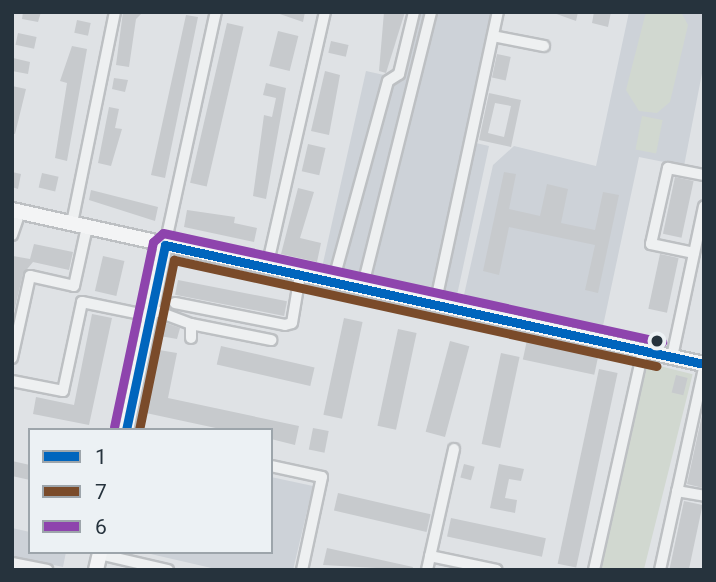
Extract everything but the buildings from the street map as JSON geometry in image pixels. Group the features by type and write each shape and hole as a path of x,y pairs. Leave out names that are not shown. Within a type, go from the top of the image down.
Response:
{"main road":[{"path":"16,211 643,350 704,366"},
{"path":"126,428 165,245"}],"street":[{"path":"72,223 115,12"},
{"path":"165,245 216,12"},
{"path":"267,267 325,12"},
{"path":"333,282 388,81 399,74 414,12"},
{"path":"362,289 431,12"},
{"path":"435,304 498,12"},
{"path":"493,36 544,47"},
{"path":"694,253 652,244 668,168 704,176"},
{"path":"672,357 704,206"},
{"path":"12,235 16,211"},
{"path":"12,381 63,391 82,302 74,286 87,226"},
{"path":"175,303 285,325 292,323 300,275"},
{"path":"12,358 30,276 74,286"},
{"path":"82,302 151,313 271,341"},
{"path":"191,324 191,338"},
{"path":"594,570 643,350"},
{"path":"660,570 704,366"},
{"path":"427,570 454,449"},
{"path":"273,466 322,477 302,570"},
{"path":"677,491 704,496"},
{"path":"103,554 168,570"},
{"path":"430,556 498,570"},
{"path":"12,563 47,570"}],"shaded area":[{"path":"417,12 495,12 467,141 489,146 456,300 321,272 366,71 402,79"},
{"path":"629,12 704,12 704,63 684,166 639,157 603,326 464,295 493,165 514,146 596,166"},
{"path":"646,12 681,12 688,25 670,102 657,113 639,111 626,90"},
{"path":"642,116 663,120 656,153 636,149"},
{"path":"648,363 693,374 644,570 597,569"},
{"path":"273,477 313,486 293,570 220,570 151,554 273,554"},
{"path":"12,528 28,532 28,554 66,554 63,567 12,556"}],"transit line":[{"name":"6","path":"114,427 153,242 163,233 662,342"},
{"name":"1","path":"126,428 165,245 704,364"},
{"name":"7","path":"139,428 174,260 656,366"}]}
